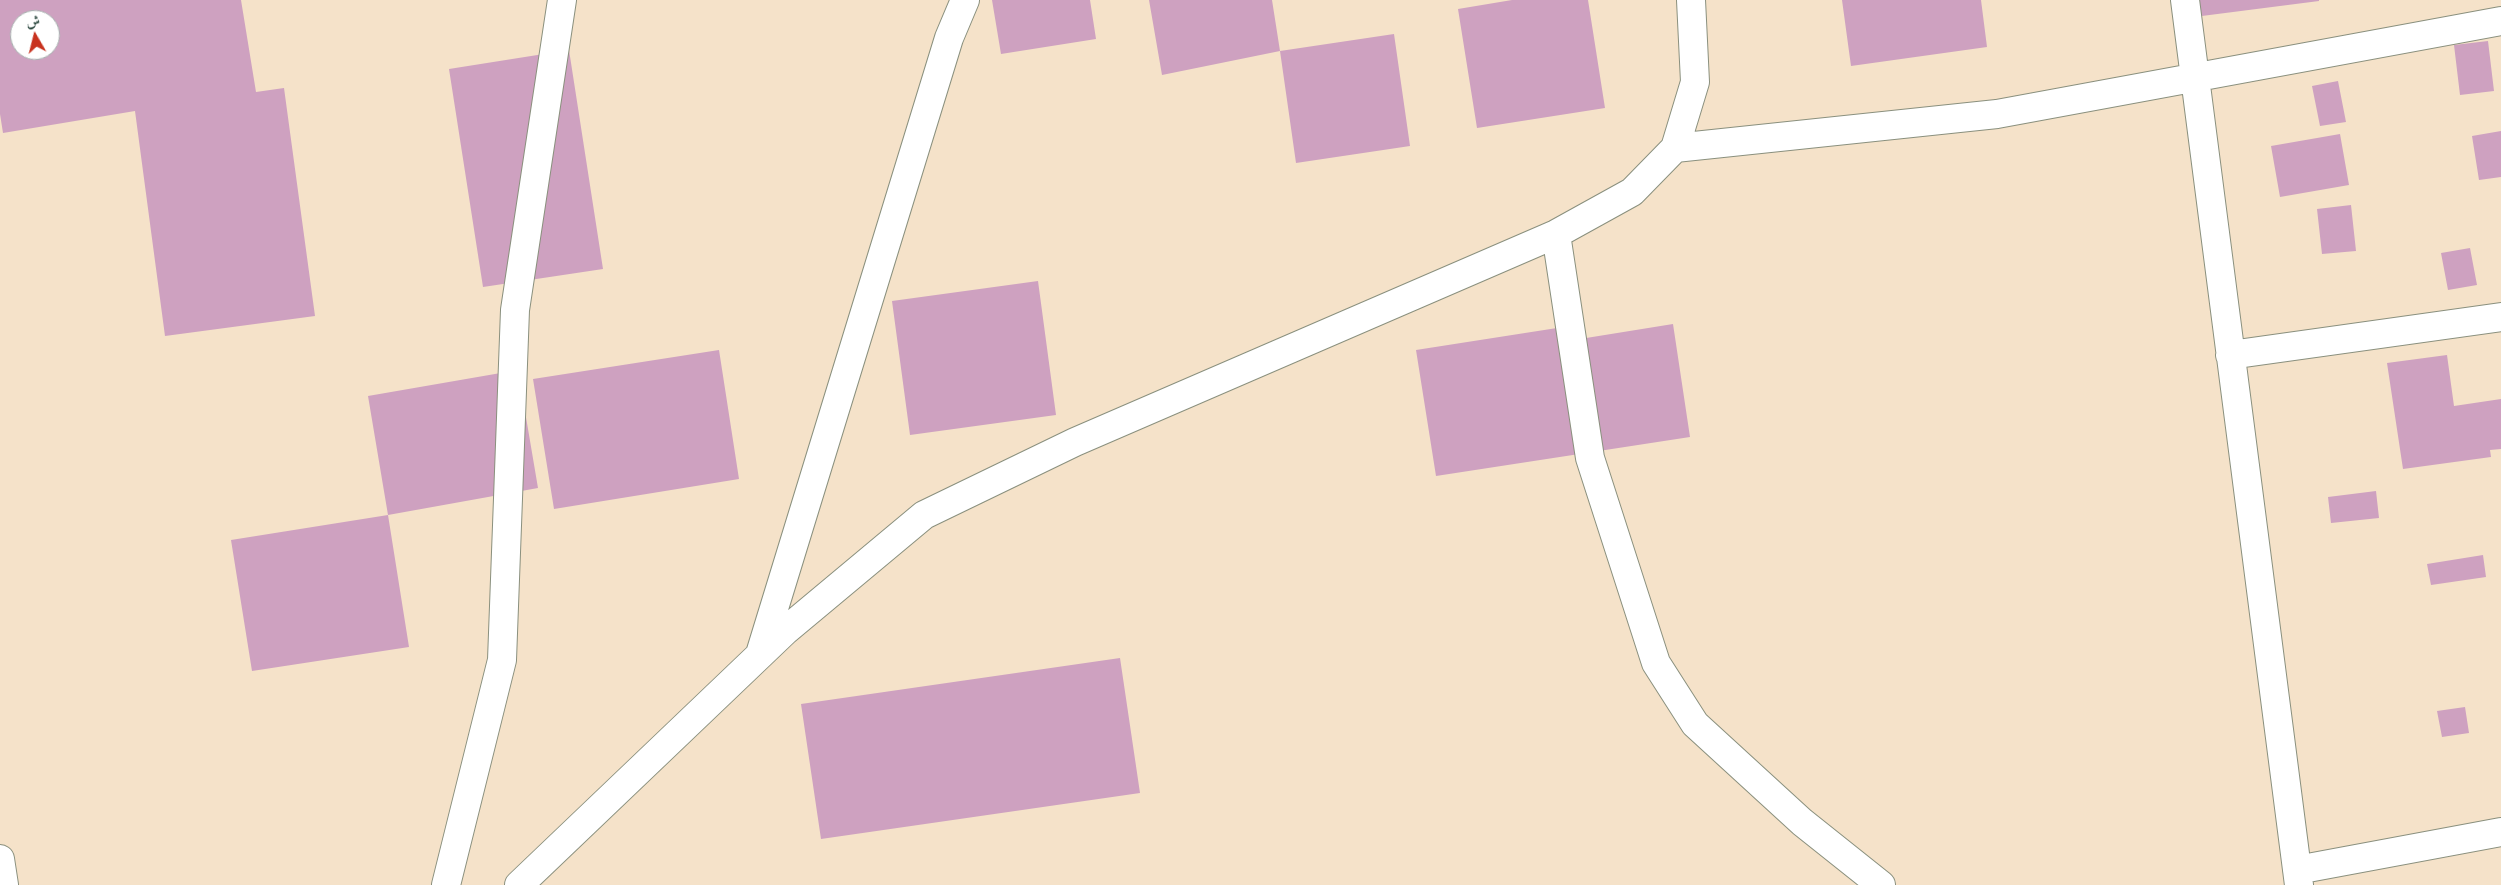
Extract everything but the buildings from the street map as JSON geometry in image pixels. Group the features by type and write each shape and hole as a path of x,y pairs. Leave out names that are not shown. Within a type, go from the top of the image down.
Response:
{"street":[{"path":"446,885 502,660 515,310 562,0"},
{"path":"759,655 949,38 965,0"},
{"path":"519,885 759,655 924,515 1075,442 1556,234 1632,192 1675,148 1695,82 1691,0"},
{"path":"2185,0 2298,877 2501,832"},
{"path":"1675,148 1998,114 2501,20"},
{"path":"1556,234 1590,458 1656,663 1695,724 1802,822 1881,885"},
{"path":"2230,355 2501,317"},
{"path":"0,858 4,885"}]}
